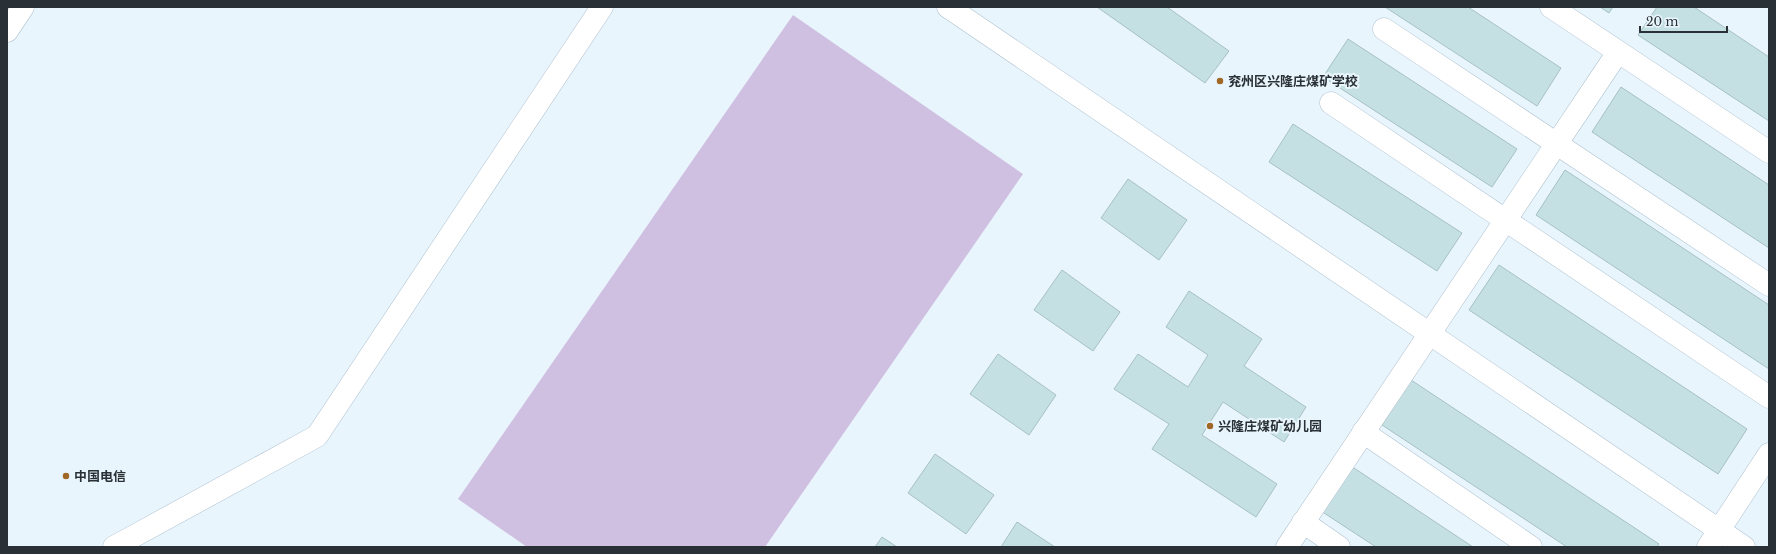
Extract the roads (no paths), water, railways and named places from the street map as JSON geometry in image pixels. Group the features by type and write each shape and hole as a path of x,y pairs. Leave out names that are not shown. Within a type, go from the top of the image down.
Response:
{"street":[{"path":"7,31 23,7"},
{"path":"114,547 317,436 602,7"},
{"path":"948,7 1429,334 1713,539 1744,547"},
{"path":"1551,7 1769,152"},
{"path":"1384,29 1769,285"},
{"path":"1287,547 1618,52"},
{"path":"1331,103 1769,397"},
{"path":"1363,432 1531,547"},
{"path":"1713,539 1769,454"},
{"path":"1303,522 1339,547"}],"place":[{"name":"兖州区兴隆庄煤矿学校","path":"1220,81"},
{"name":"兴隆庄煤矿幼儿园","path":"1210,426"},
{"name":"中国电信","path":"66,476"}]}
